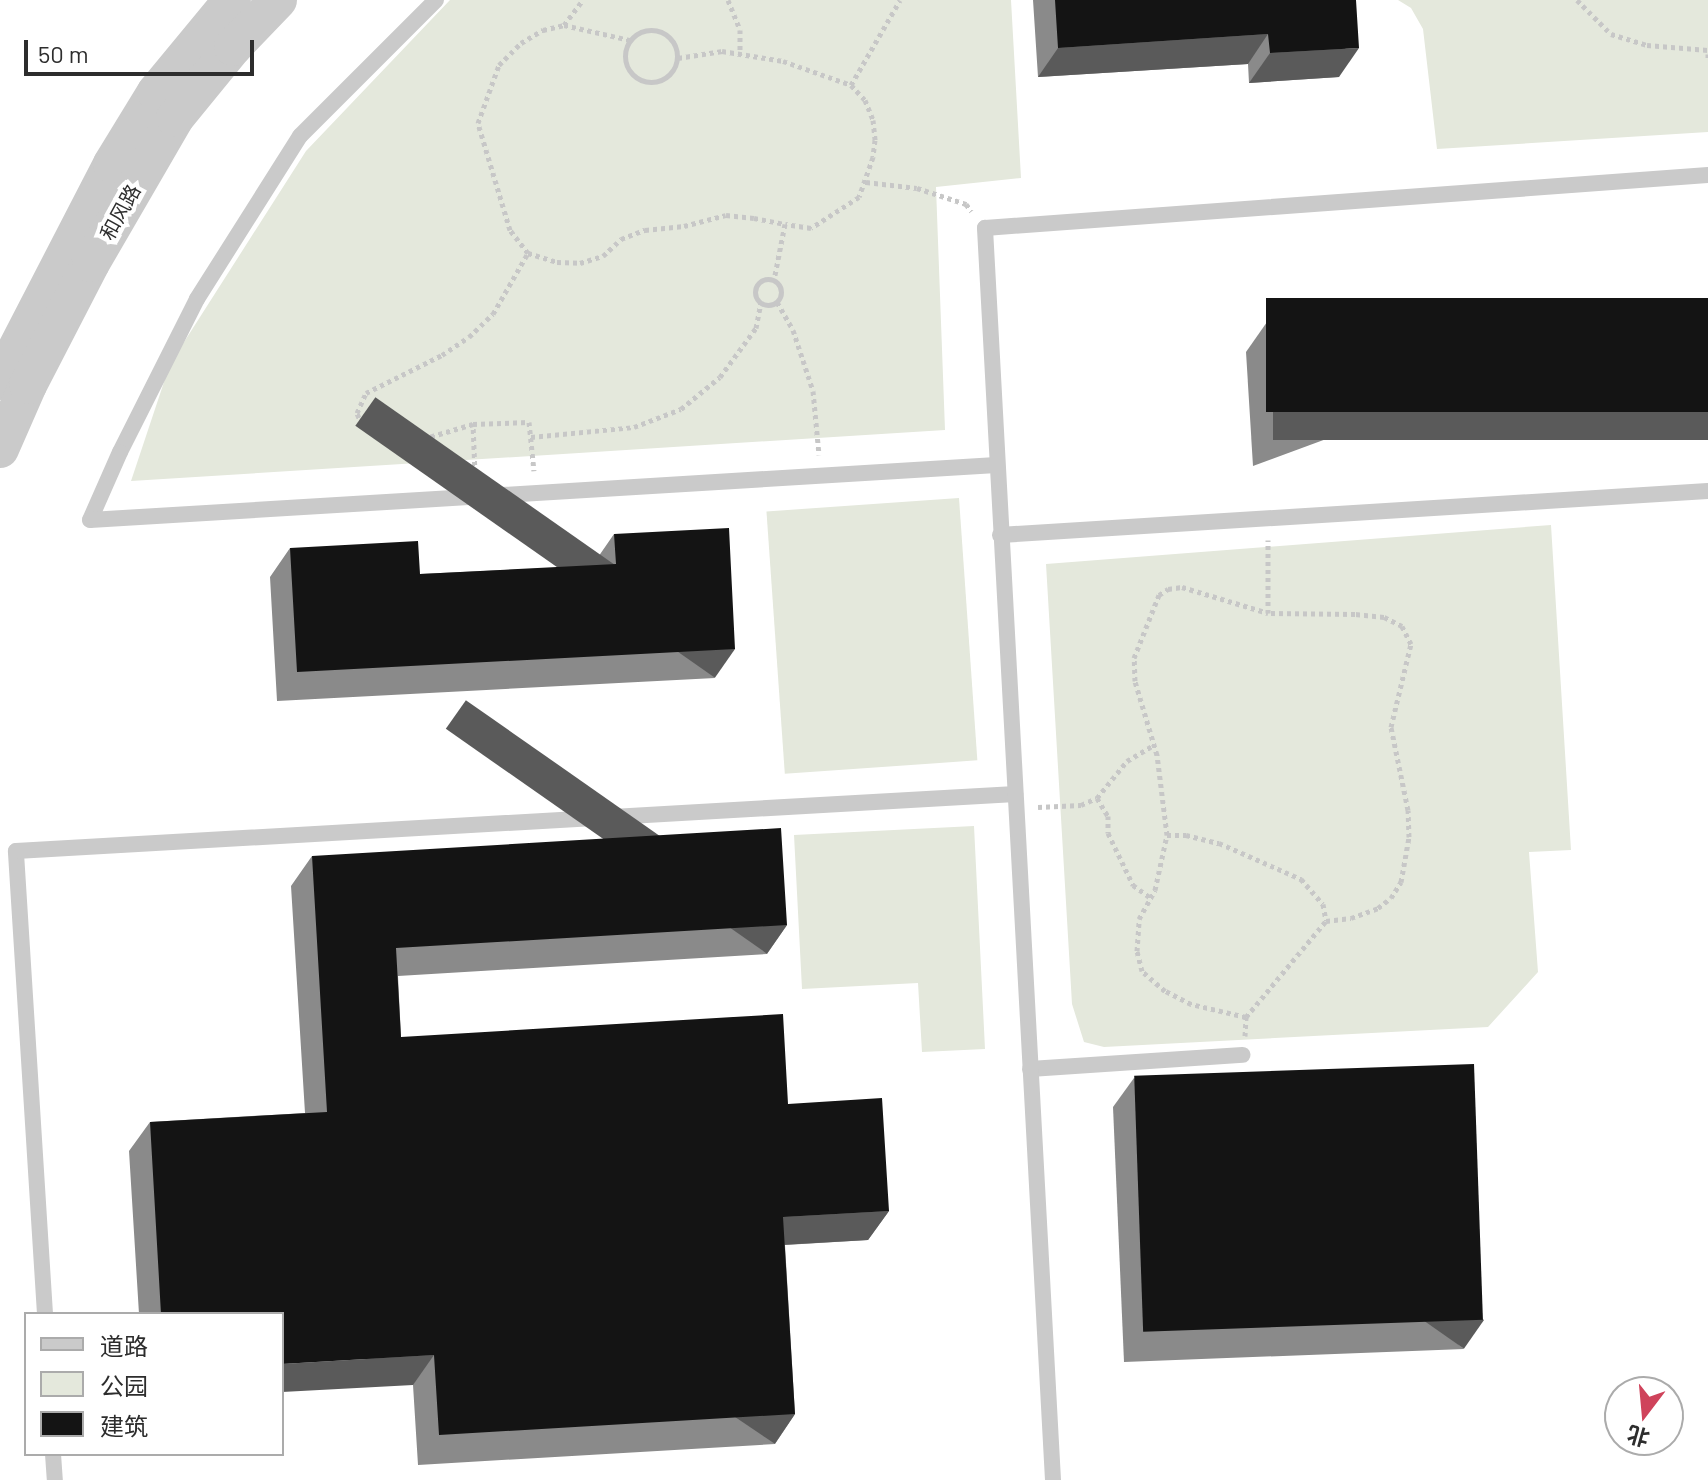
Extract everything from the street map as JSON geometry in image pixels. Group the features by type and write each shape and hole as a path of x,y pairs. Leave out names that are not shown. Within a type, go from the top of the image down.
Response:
{"street":[{"name":"和风路","path":"0,381 119,152 156,92 232,0"},
{"name":"和风路","path":"0,449 28,385 91,263 175,118 233,47 278,0"}],"lane":[{"path":"436,0 300,136 197,299 120,452 90,520 996,465"},
{"path":"1053,1480 985,228 1708,175"},
{"path":"1000,535 1708,491"},
{"path":"45,1312 16,851 1016,801"},
{"path":"1030,1069 1243,1055"},
{"path":"53,1456 55,1480"}],"path":[{"path":"564,25 583,0"},
{"path":"728,0 740,30 740,54"},
{"path":"851,85 900,0"},
{"path":"1577,0 1611,34 1647,45 1708,52 1708,61"},
{"path":"630,40 564,25 532,36 499,65 478,123 510,230 528,253 557,262 580,263 603,256 621,239 666,226 684,226 726,215 811,228 830,219 859,197 873,157 873,120 865,100 851,85 783,61 722,51 678,58"},
{"path":"644,31 661,31 674,42 678,58 671,74 664,80 646,83 631,73 626,65 626,47 630,40 644,31"},
{"path":"866,182 917,188 966,204 985,228"},
{"path":"774,280 765,279 758,284 756,296 761,303 769,306 777,302 782,291 774,280 785,224"},
{"path":"528,253 493,314 469,337 442,355 366,393 357,413 362,425 378,434 426,438 473,424 529,422 535,494"},
{"path":"777,302 793,330 813,391 820,476"},
{"path":"531,437 634,427 681,409 701,395 730,364 756,328 761,303"},
{"path":"473,424 476,498"},
{"path":"1268,519 1268,613"},
{"path":"1243,1055 1246,1017 1326,921 1351,918 1378,908 1391,898 1401,882 1408,860 1408,810 1391,727 1411,644 1402,626 1384,617 1268,613 1182,587 1168,589 1159,595 1134,658 1135,681 1154,745 1167,835 1163,863 1151,898 1139,919 1137,951 1142,971 1165,991 1191,1004 1246,1017"},
{"path":"1016,801 1081,805 1097,798 1127,761 1154,745"},
{"path":"1097,798 1108,816 1108,833 1133,885 1151,898"},
{"path":"1167,835 1186,835 1219,843 1301,879 1323,904 1326,921"}],"green space":[{"path":"450,0 1011,0 1021,178 936,187 945,430 131,481 170,364 306,151"},
{"path":"1398,0 1708,0 1708,132 1437,149 1423,29 1411,8"},
{"path":"959,498 977,760 785,774 766,511"},
{"path":"1551,525 1571,850 1529,852 1538,972 1488,1027 1104,1047 1084,1042 1072,1004 1046,564"},
{"path":"974,826 985,1049 922,1052 918,983 802,989 794,835"}],"building":[{"path":"1055,0 1356,0 1359,48 1270,53 1268,34 1058,48"},
{"path":"1266,298 1708,298 1708,412 1266,412"},
{"path":"729,528 735,649 297,672 290,548 418,541 420,574 616,564 614,534"},
{"path":"781,828 787,925 396,948 401,1037 783,1014 788,1104 882,1098 889,1211 783,1217 795,1414 439,1435 434,1355 284,1364 284,1312 161,1312 150,1122 327,1112 312,856"},
{"path":"1474,1064 1483,1320 1143,1332 1134,1076"}]}
